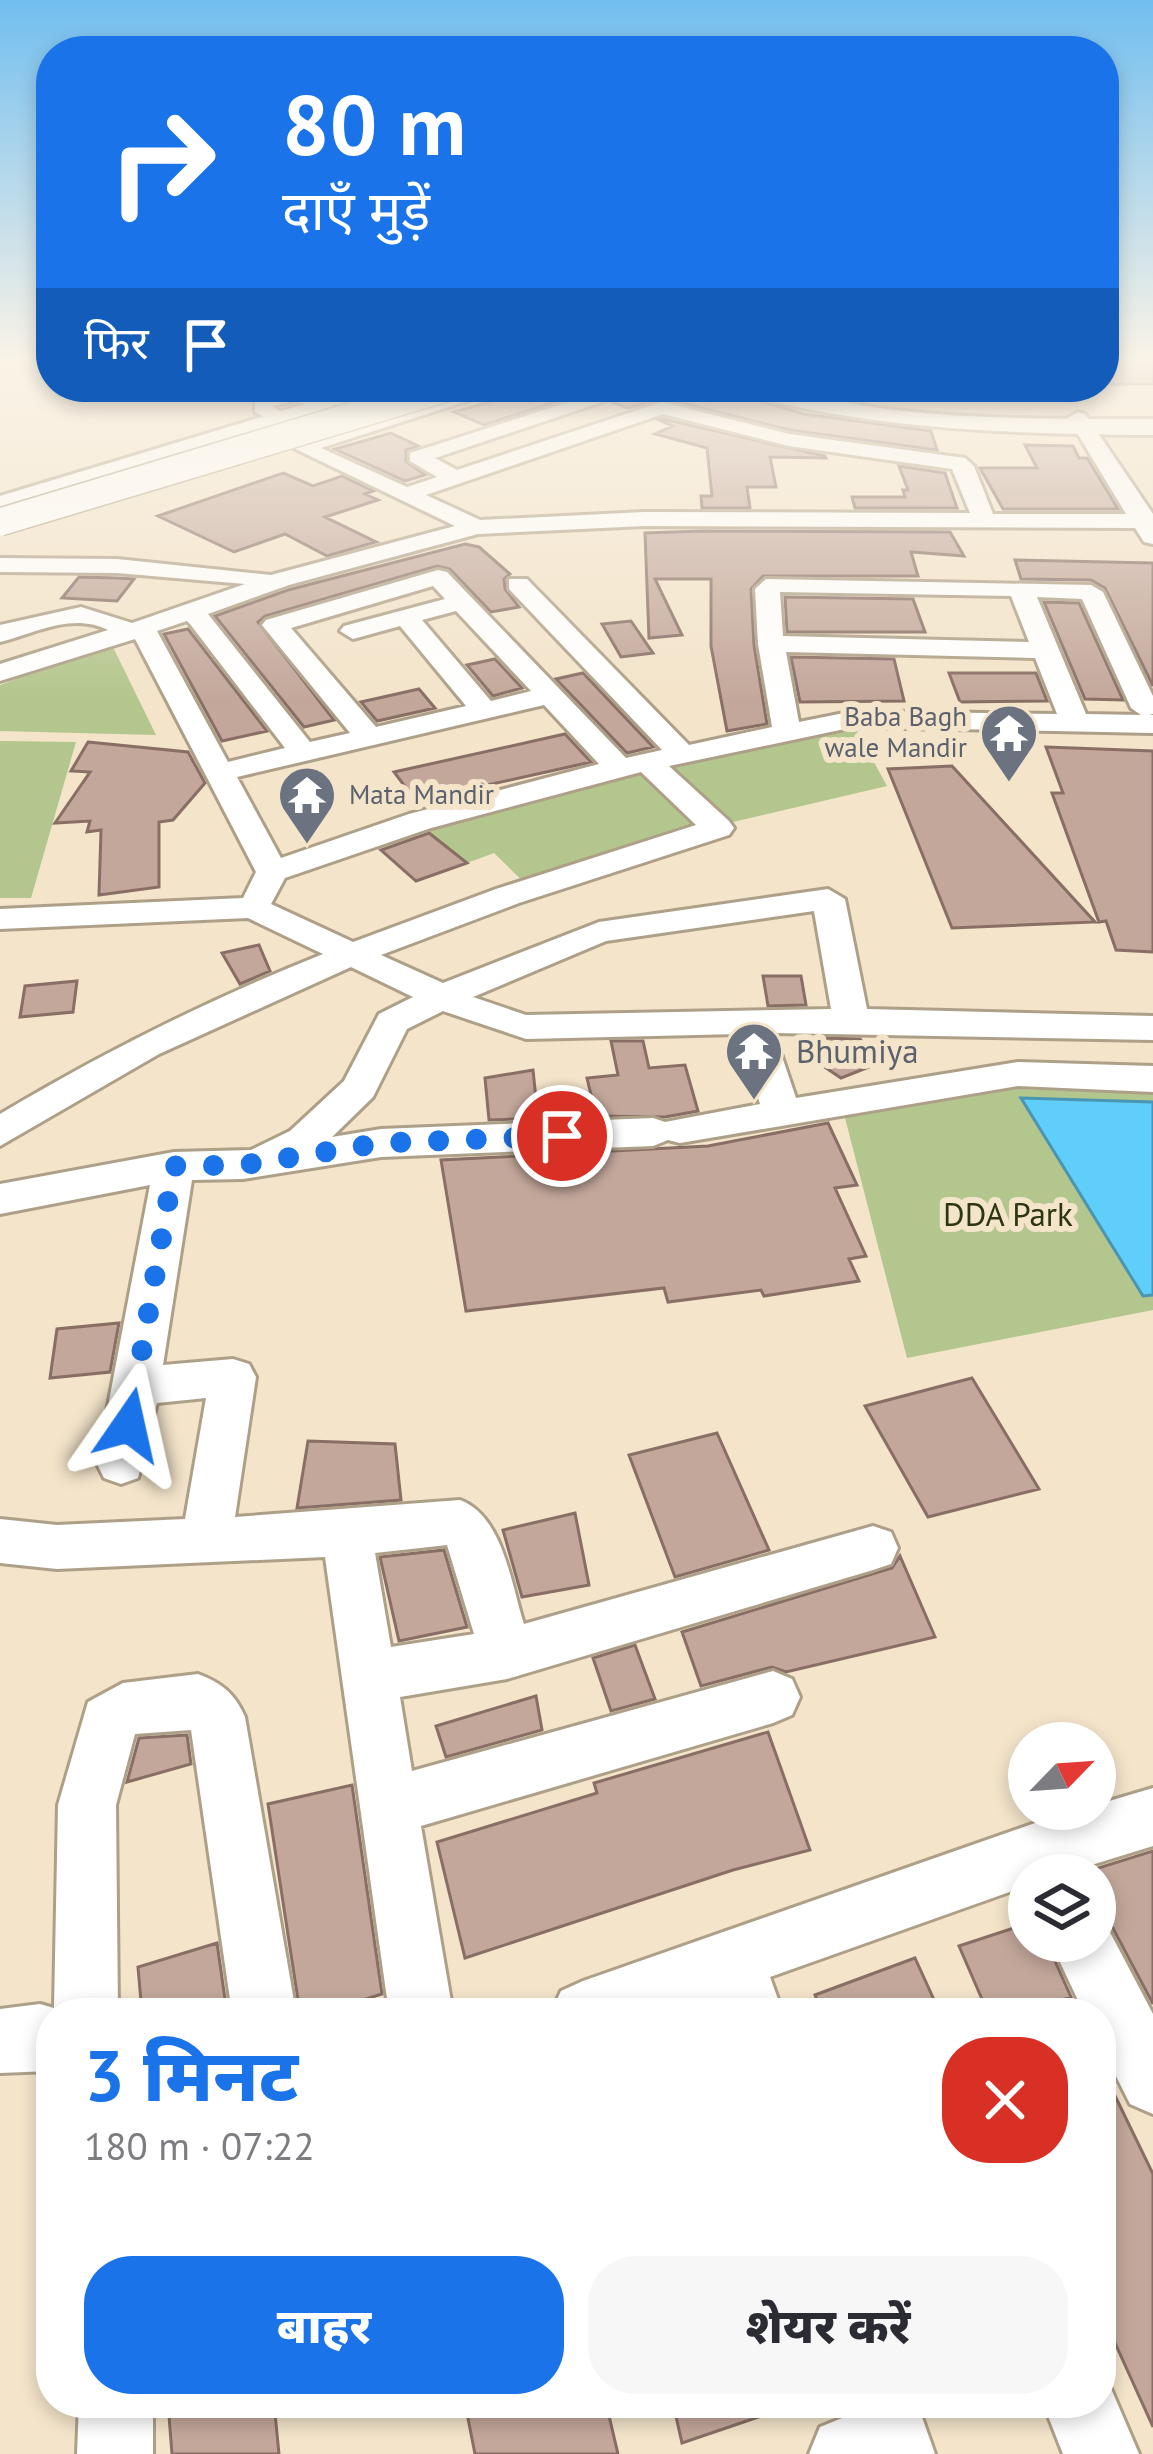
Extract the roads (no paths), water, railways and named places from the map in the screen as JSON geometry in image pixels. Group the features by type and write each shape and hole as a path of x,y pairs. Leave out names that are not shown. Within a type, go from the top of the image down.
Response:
{"main road":[{"path":"0,508 116,473"},
{"path":"0,508 123,473"},
{"path":"0,526 172,473"},
{"path":"0,526 182,473"},
{"path":"95,477 127,491"}],"street":[{"path":"362,473 465,522"},
{"path":"444,473 455,478"},
{"path":"406,495 472,473"},
{"path":"966,473 984,520"},
{"path":"1119,473 1150,522"},
{"path":"1145,488 1150,522"},
{"path":"0,673 135,630 246,585 465,522 644,518 1150,522"},
{"path":"856,520 872,567"},
{"path":"0,566 117,566 246,585 280,580 465,522"},
{"path":"0,593 28,565"},
{"path":"253,908 272,872 420,820 787,731 854,719 1075,723 1149,716 1083,579 1021,589 872,567 770,585 771,644 787,731"},
{"path":"0,1132 162,1037 353,952 536,883 718,828 633,765 551,694 438,577 248,634"},
{"path":"518,584 682,754"},
{"path":"246,585 248,634 302,752"},
{"path":"1021,589 1075,723"},
{"path":"199,619 294,648 462,602"},
{"path":"0,634 66,614 104,618 135,630 272,872"},
{"path":"406,617 484,710"},
{"path":"771,644 1047,650"},
{"path":"516,658 576,645"},
{"path":"294,648 369,737"},
{"path":"218,773 551,694"},
{"path":"258,1162 304,1142 359,1088 392,1022 599,932 828,899 850,1020"},
{"path":"0,920 253,908 481,1015 526,1027 850,1020 1153,1028"},
{"path":"752,1022 782,1112"},
{"path":"0,1199 174,1166 258,1162 381,1143 667,1131 1018,1074 1153,1079"},
{"path":"121,1464 174,1166"},
{"path":"137,1386 233,1377 206,1540"},
{"path":"0,1540 57,1547 347,1534 460,1522 468,1531 507,1654"},
{"path":"347,1534 419,1998"},
{"path":"370,1676 507,1654 873,1548"},
{"path":"390,1806 773,1697"},
{"path":"86,1998 87,1804 108,1721 123,1709 198,1700 217,1717 262,1998"},
{"path":"1065,1854 1153,1817"},
{"path":"678,1998 742,1988 1008,1878"},
{"path":"1090,1962 1105,1998"},
{"path":"1116,2025 1129,2056"},
{"path":"0,2041 36,2036"},
{"path":"115,2454 116,2418"},
{"path":"1085,2418 1101,2454"}],"water":[{"path":"1021,1098 1153,1102 1153,1295 1143,1296"}],"place":[{"name":"Baba Bagh wale Mandir","path":"1009,784"},
{"name":"Mata Mandir","path":"307,846"},
{"name":"Bhumiya","path":"754,1102"}],"park label":[{"name":"DDA Park","path":"1008,1214"}]}
